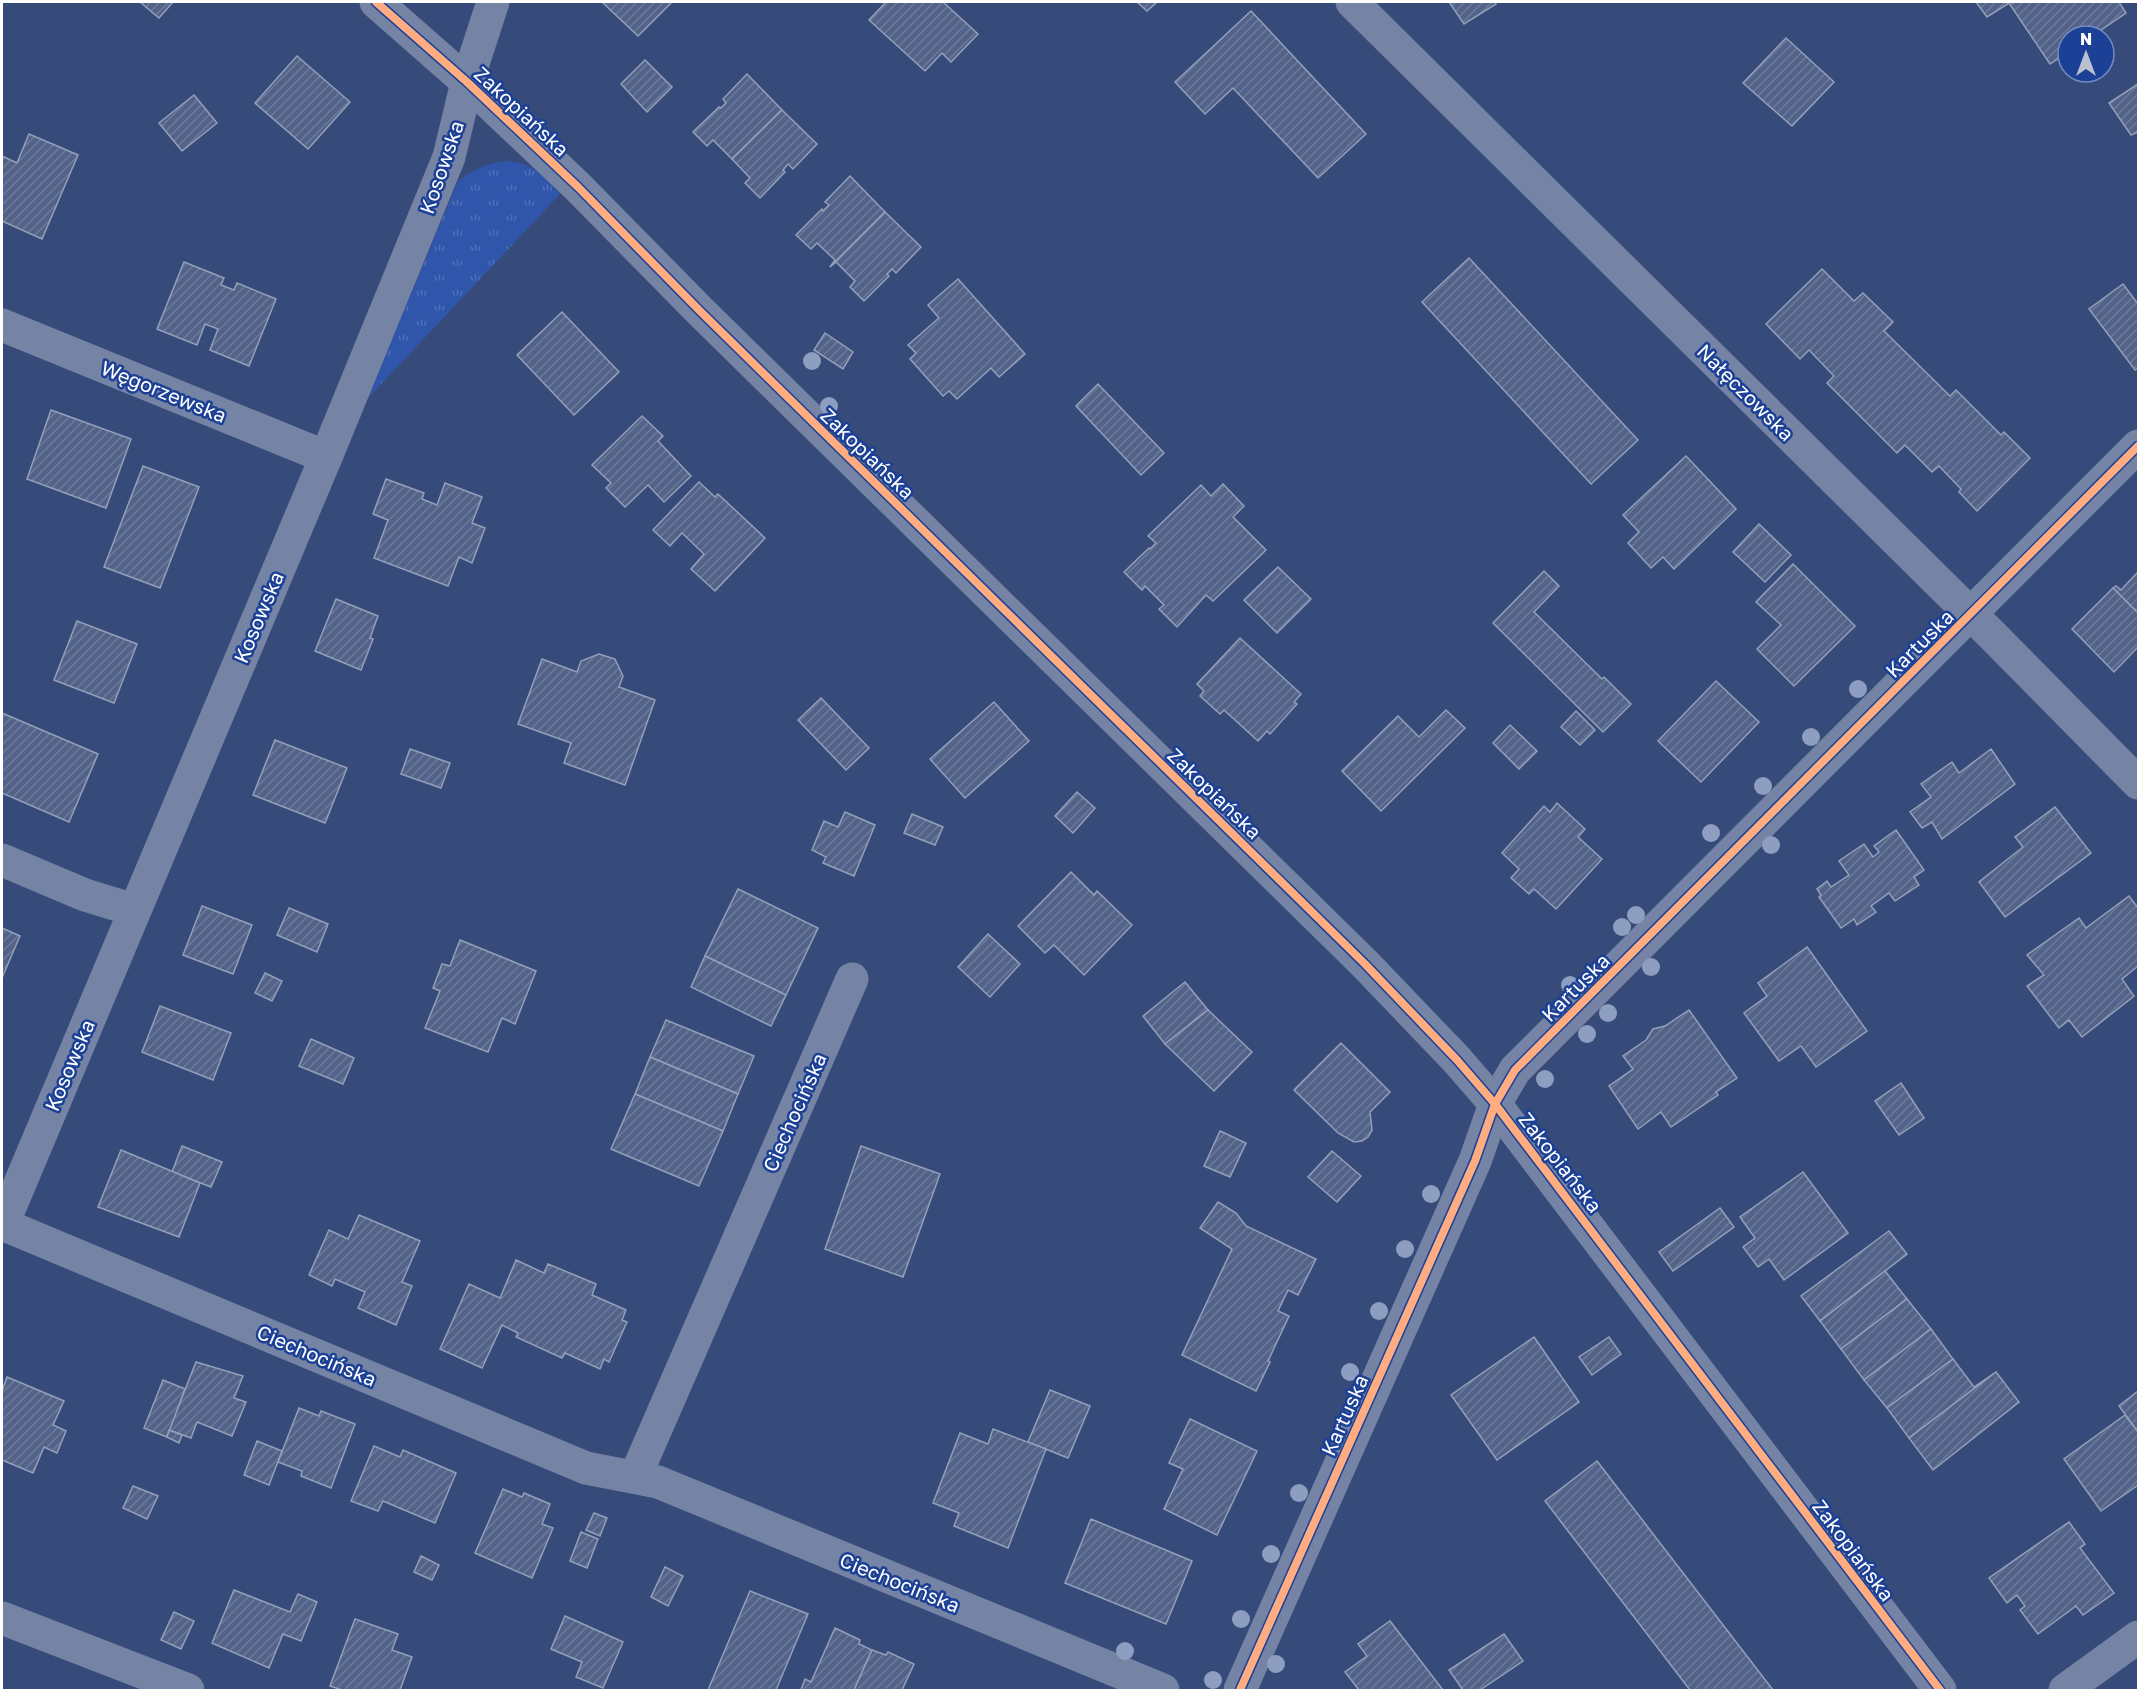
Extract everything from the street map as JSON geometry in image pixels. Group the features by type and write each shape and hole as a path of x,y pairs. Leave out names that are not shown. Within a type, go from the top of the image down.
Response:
{"street":[{"name":"Zakopiańska","path":"376,2 467,82 578,187 699,310 1365,964 1457,1060 1495,1104 1940,1690"},
{"name":"Kosowska","path":"2,1225 326,457 449,157 467,82 493,2"},
{"name":"Nałęczowska","path":"1352,2 2139,783"},
{"name":"Węgorzewska","path":"2,325 326,457"},
{"name":"Kartuska","path":"1240,1690 1475,1161 1495,1104 1515,1070 2139,446"},
{"path":"2,860 85,896 134,910"},
{"name":"Ciechocińska","path":"635,1477 852,979"},
{"name":"Ciechocińska","path":"2,1225 586,1468 657,1482 1163,1690"},
{"path":"2,1618 188,1690"},
{"path":"2066,1690 2139,1637"}],"green space":[{"path":"507,161 517,162 531,168 560,194 368,398 458,181 481,167"}],"building":[{"path":"140,2 173,2 159,18"},
{"path":"602,2 672,2 638,36"},
{"path":"886,2 943,2 978,34 951,62 942,53 925,71 869,20"},
{"path":"1137,2 1157,2 1147,11"},
{"path":"1449,2 1495,2 1496,4 1464,24"},
{"path":"1976,2 2119,2 2126,13 2110,24 2056,24 2056,60 2050,64 2009,3 1987,17"},
{"path":"1251,11 1366,134 1318,178 1233,88 1205,114 1175,82"},
{"path":"1786,38 1834,82 1792,126 1743,83"},
{"path":"297,56 350,102 308,149 255,103"},
{"path":"645,60 672,87 647,112 621,84"},
{"path":"747,74 782,110 732,159 713,140 707,146 693,132 726,103 723,99"},
{"path":"2138,84 2138,132 2131,135 2109,103"},
{"path":"194,95 217,123 182,151 159,123"},
{"path":"782,110 817,144 793,169 788,164 783,170 785,172 760,198 745,183 750,178 732,159"},
{"path":"29,134 78,155 42,239 2,221 2,156 17,163"},
{"path":"850,176 885,212 830,267 835,260 817,243 811,249 796,235 829,205 825,202"},
{"path":"885,212 921,247 896,273 892,269 887,274 889,276 864,301 850,287 855,281 836,262 830,267"},
{"path":"1469,258 1638,440 1591,484 1422,302"},
{"path":"184,262 224,278 221,285 234,290 237,283 276,299 249,366 210,350 218,329 205,324 197,345 157,329"},
{"path":"1822,269 1854,301 1863,293 1893,322 1884,331 1950,396 1956,390 2001,435 2004,432 2030,458 1977,511 1959,492 1961,489 1939,466 1932,472 1905,445 1897,453 1827,383 1834,376 1809,350 1800,359 1766,324"},
{"path":"958,279 1025,354 999,377 991,368 957,399 949,391 943,396 910,359 916,353 908,345 939,318 928,305"},
{"path":"2123,284 2138,304 2138,368 2135,370 2089,309"},
{"path":"562,312 619,372 574,415 517,355"},
{"path":"825,333 853,352 843,369 814,350"},
{"path":"1098,384 1164,453 1141,475 1076,406"},
{"path":"51,410 131,439 106,508 27,479"},
{"path":"642,416 663,436 658,441 691,476 664,502 648,485 625,507 606,488 611,483 592,465"},
{"path":"1686,456 1736,509 1674,569 1663,557 1651,568 1628,543 1639,532 1623,515"},
{"path":"143,466 199,487 160,588 104,567"},
{"path":"386,479 424,493 422,499 437,505 445,483 482,497 472,523 485,528 472,563 459,557 448,586 374,558 388,520 373,514"},
{"path":"699,482 715,497 718,494 765,538 715,591 691,569 704,554 682,533 670,546 653,530"},
{"path":"1223,484 1244,506 1233,517 1266,550 1213,601 1206,595 1177,627 1159,609 1164,605 1145,586 1142,590 1124,572 1156,543 1148,536 1201,485 1211,496"},
{"path":"1759,524 1791,555 1765,582 1733,552"},
{"path":"1793,564 1855,626 1794,686 1757,649 1781,625 1756,602"},
{"path":"1278,567 1311,599 1277,633 1244,600"},
{"path":"1544,571 1559,586 1534,612 1602,679 1604,677 1631,704 1603,732 1493,623"},
{"path":"2138,572 2138,613 2113,588 2116,586 2121,590"},
{"path":"2113,588 2138,613 2138,647 2114,672 2072,629"},
{"path":"336,599 378,616 370,638 373,639 361,670 315,651"},
{"path":"77,621 137,644 114,703 54,680"},
{"path":"1240,638 1301,694 1294,702 1297,704 1270,734 1267,731 1258,741 1224,710 1220,714 1200,696 1204,691 1197,684"},
{"path":"599,654 615,659 623,676 619,687 655,700 625,785 564,763 571,743 518,724 542,659 577,672 581,661"},
{"path":"1716,681 1759,722 1701,782 1658,741"},
{"path":"821,698 869,748 846,770 798,720"},
{"path":"994,702 1029,741 965,798 930,759"},
{"path":"1446,710 1465,728 1381,811 1342,771 1398,716 1419,737"},
{"path":"1576,711 1595,730 1580,745 1561,727"},
{"path":"2,713 98,754 69,822 2,793"},
{"path":"1510,725 1537,751 1519,769 1493,743"},
{"path":"275,740 347,768 325,823 253,795"},
{"path":"410,749 450,763 441,788 401,774"},
{"path":"1991,749 2015,784 1942,839 1932,822 1922,828 1910,812 1931,797 1921,784 1952,762 1959,773"},
{"path":"1077,792 1095,808 1073,833 1055,816"},
{"path":"1557,803 1585,829 1578,837 1602,859 1556,909 1534,889 1529,894 1511,878 1519,869 1502,853 1544,806 1550,812"},
{"path":"2055,807 2091,853 2005,917 1979,882 2023,847 2015,837"},
{"path":"845,812 875,825 854,876 823,863 826,857 812,850 824,821 838,827"},
{"path":"912,814 943,827 935,845 904,833"},
{"path":"1896,830 1924,870 1914,877 1919,885 1895,901 1889,893 1871,906 1876,912 1857,925 1854,919 1841,928 1819,897 1821,895 1817,889 1827,881 1831,887 1849,875 1839,861 1864,844 1873,857 1879,852 1874,846"},
{"path":"1071,872 1094,895 1097,891 1132,925 1084,975 1054,945 1045,953 1018,926"},
{"path":"738,889 818,928 786,995 705,956"},
{"path":"2129,896 2138,908 2138,966 2122,979 2134,996 2082,1037 2069,1020 2059,1028 2027,986 2044,975 2027,955 2079,918 2086,928"},
{"path":"202,906 252,925 233,974 183,955"},
{"path":"289,908 328,924 317,952 277,935"},
{"path":"2,928 20,936 2,978"},
{"path":"988,934 1020,964 990,997 958,967"},
{"path":"460,940 536,971 515,1024 502,1018 488,1052 425,1028 440,991 433,988 442,964 450,966"},
{"path":"1807,947 1867,1031 1816,1067 1801,1046 1779,1061 1744,1013 1767,996 1758,983"},
{"path":"705,956 786,995 771,1026 691,987"},
{"path":"265,973 282,981 272,1001 255,993"},
{"path":"1185,982 1208,1010 1165,1044 1143,1016"},
{"path":"160,1006 231,1033 213,1080 142,1052"},
{"path":"1208,1010 1252,1052 1214,1091 1165,1044"},
{"path":"1689,1010 1737,1078 1716,1092 1718,1095 1671,1127 1661,1112 1638,1129 1609,1086 1633,1069 1623,1056 1646,1040 1653,1029 1665,1026"},
{"path":"666,1020 754,1056 738,1094 650,1057"},
{"path":"311,1039 354,1058 343,1084 299,1066"},
{"path":"1341,1043 1390,1092 1370,1112 1372,1130 1362,1141 1354,1142 1338,1133 1294,1090"},
{"path":"650,1057 738,1094 723,1131 635,1094"},
{"path":"1901,1083 1924,1118 1899,1135 1875,1101"},
{"path":"635,1094 723,1131 699,1186 611,1149"},
{"path":"1220,1131 1246,1143 1230,1177 1204,1166"},
{"path":"182,1146 222,1162 211,1187 172,1172"},
{"path":"861,1146 940,1174 903,1277 825,1249"},
{"path":"121,1150 200,1183 179,1237 98,1207"},
{"path":"1332,1151 1361,1176 1337,1202 1308,1177"},
{"path":"1803,1172 1848,1233 1784,1280 1769,1259 1758,1267 1743,1247 1755,1238 1740,1217"},
{"path":"1218,1202 1236,1213 1246,1226 1316,1259 1298,1295 1288,1290 1278,1311 1289,1316 1256,1391 1182,1355 1232,1249 1200,1228"},
{"path":"1720,1208 1734,1227 1673,1271 1659,1252"},
{"path":"359,1215 420,1241 402,1282 412,1286 396,1325 358,1308 365,1292 335,1279 332,1286 309,1275 329,1230 348,1239"},
{"path":"1889,1231 1907,1254 1820,1321 1801,1296"},
{"path":"516,1260 544,1273 548,1264 596,1284 592,1295 626,1310 622,1320 627,1322 609,1362 604,1359 600,1369 565,1353 562,1358 516,1337 518,1333 502,1325 482,1368 440,1349 469,1284 500,1298"},
{"path":"1885,1271 1907,1299 1841,1349 1820,1321"},
{"path":"1907,1299 1931,1329 1864,1380 1841,1349"},
{"path":"1931,1329 1953,1359 1887,1408 1864,1380"},
{"path":"1534,1337 1579,1402 1497,1460 1451,1395"},
{"path":"1609,1337 1621,1354 1592,1375 1579,1357"},
{"path":"1953,1359 1974,1387 1996,1372 1909,1438 1887,1408"},
{"path":"196,1362 243,1376 234,1398 246,1402 232,1436 197,1422 191,1438 169,1430"},
{"path":"1996,1372 2019,1402 1933,1470 1909,1438"},
{"path":"7,1377 64,1401 53,1425 66,1431 57,1453 44,1447 33,1473 2,1460 2,1391"},
{"path":"163,1380 185,1389 167,1437 144,1428"},
{"path":"1050,1390 1090,1406 1068,1458 1028,1442"},
{"path":"2138,1391 2138,1432 2119,1406"},
{"path":"299,1408 319,1416 321,1411 355,1424 331,1488 301,1476 302,1471 278,1462"},
{"path":"2125,1415 2138,1432 2138,1485 2101,1511 2064,1459"},
{"path":"1190,1419 1257,1451 1217,1535 1164,1509 1183,1469 1169,1463"},
{"path":"993,1429 1046,1449 1008,1548 954,1526 959,1513 933,1503 960,1433 988,1444"},
{"path":"169,1430 182,1435 179,1443 167,1437"},
{"path":"257,1441 282,1451 269,1485 244,1475"},
{"path":"374,1446 400,1457 403,1450 456,1473 435,1523 383,1501 378,1511 351,1501"},
{"path":"1597,1461 1773,1690 1690,1690 1545,1501"},
{"path":"133,1486 158,1496 147,1519 123,1508"},
{"path":"503,1489 522,1497 524,1493 550,1504 542,1524 553,1528 532,1578 475,1553"},
{"path":"594,1513 607,1518 600,1536 586,1530"},
{"path":"1091,1519 1192,1561 1166,1624 1065,1583"},
{"path":"2069,1522 2085,1544 2080,1548 2114,1593 2083,1615 2076,1606 2038,1634 2020,1610 2025,1606 2017,1595 2007,1603 1989,1578"},
{"path":"581,1532 598,1539 587,1568 570,1561"},
{"path":"421,1556 439,1565 432,1580 414,1572"},
{"path":"665,1567 683,1576 668,1606 651,1597"},
{"path":"234,1590 290,1612 298,1594 317,1602 301,1641 283,1634 269,1668 212,1643"},
{"path":"750,1591 808,1614 776,1690 708,1690"},
{"path":"174,1612 194,1621 181,1649 161,1640"},
{"path":"565,1616 623,1642 603,1688 576,1677 582,1662 551,1649"},
{"path":"355,1619 398,1634 392,1650 412,1657 400,1690 342,1690 330,1686"},
{"path":"1390,1621 1443,1690 1359,1690 1345,1672 1367,1656 1358,1644"},
{"path":"835,1628 860,1640 859,1644 872,1650 854,1690 801,1690 805,1679 811,1682"},
{"path":"1504,1634 1523,1661 1480,1690 1463,1690 1449,1670"},
{"path":"872,1650 886,1655 888,1652 914,1664 902,1690 854,1690"}],"cycle path":[{"path":"376,2 467,82 578,187 699,310 1365,964 1457,1060 1495,1104 1940,1690"},
{"path":"1240,1690 1475,1161 1495,1104 1515,1070 2138,446"}]}
